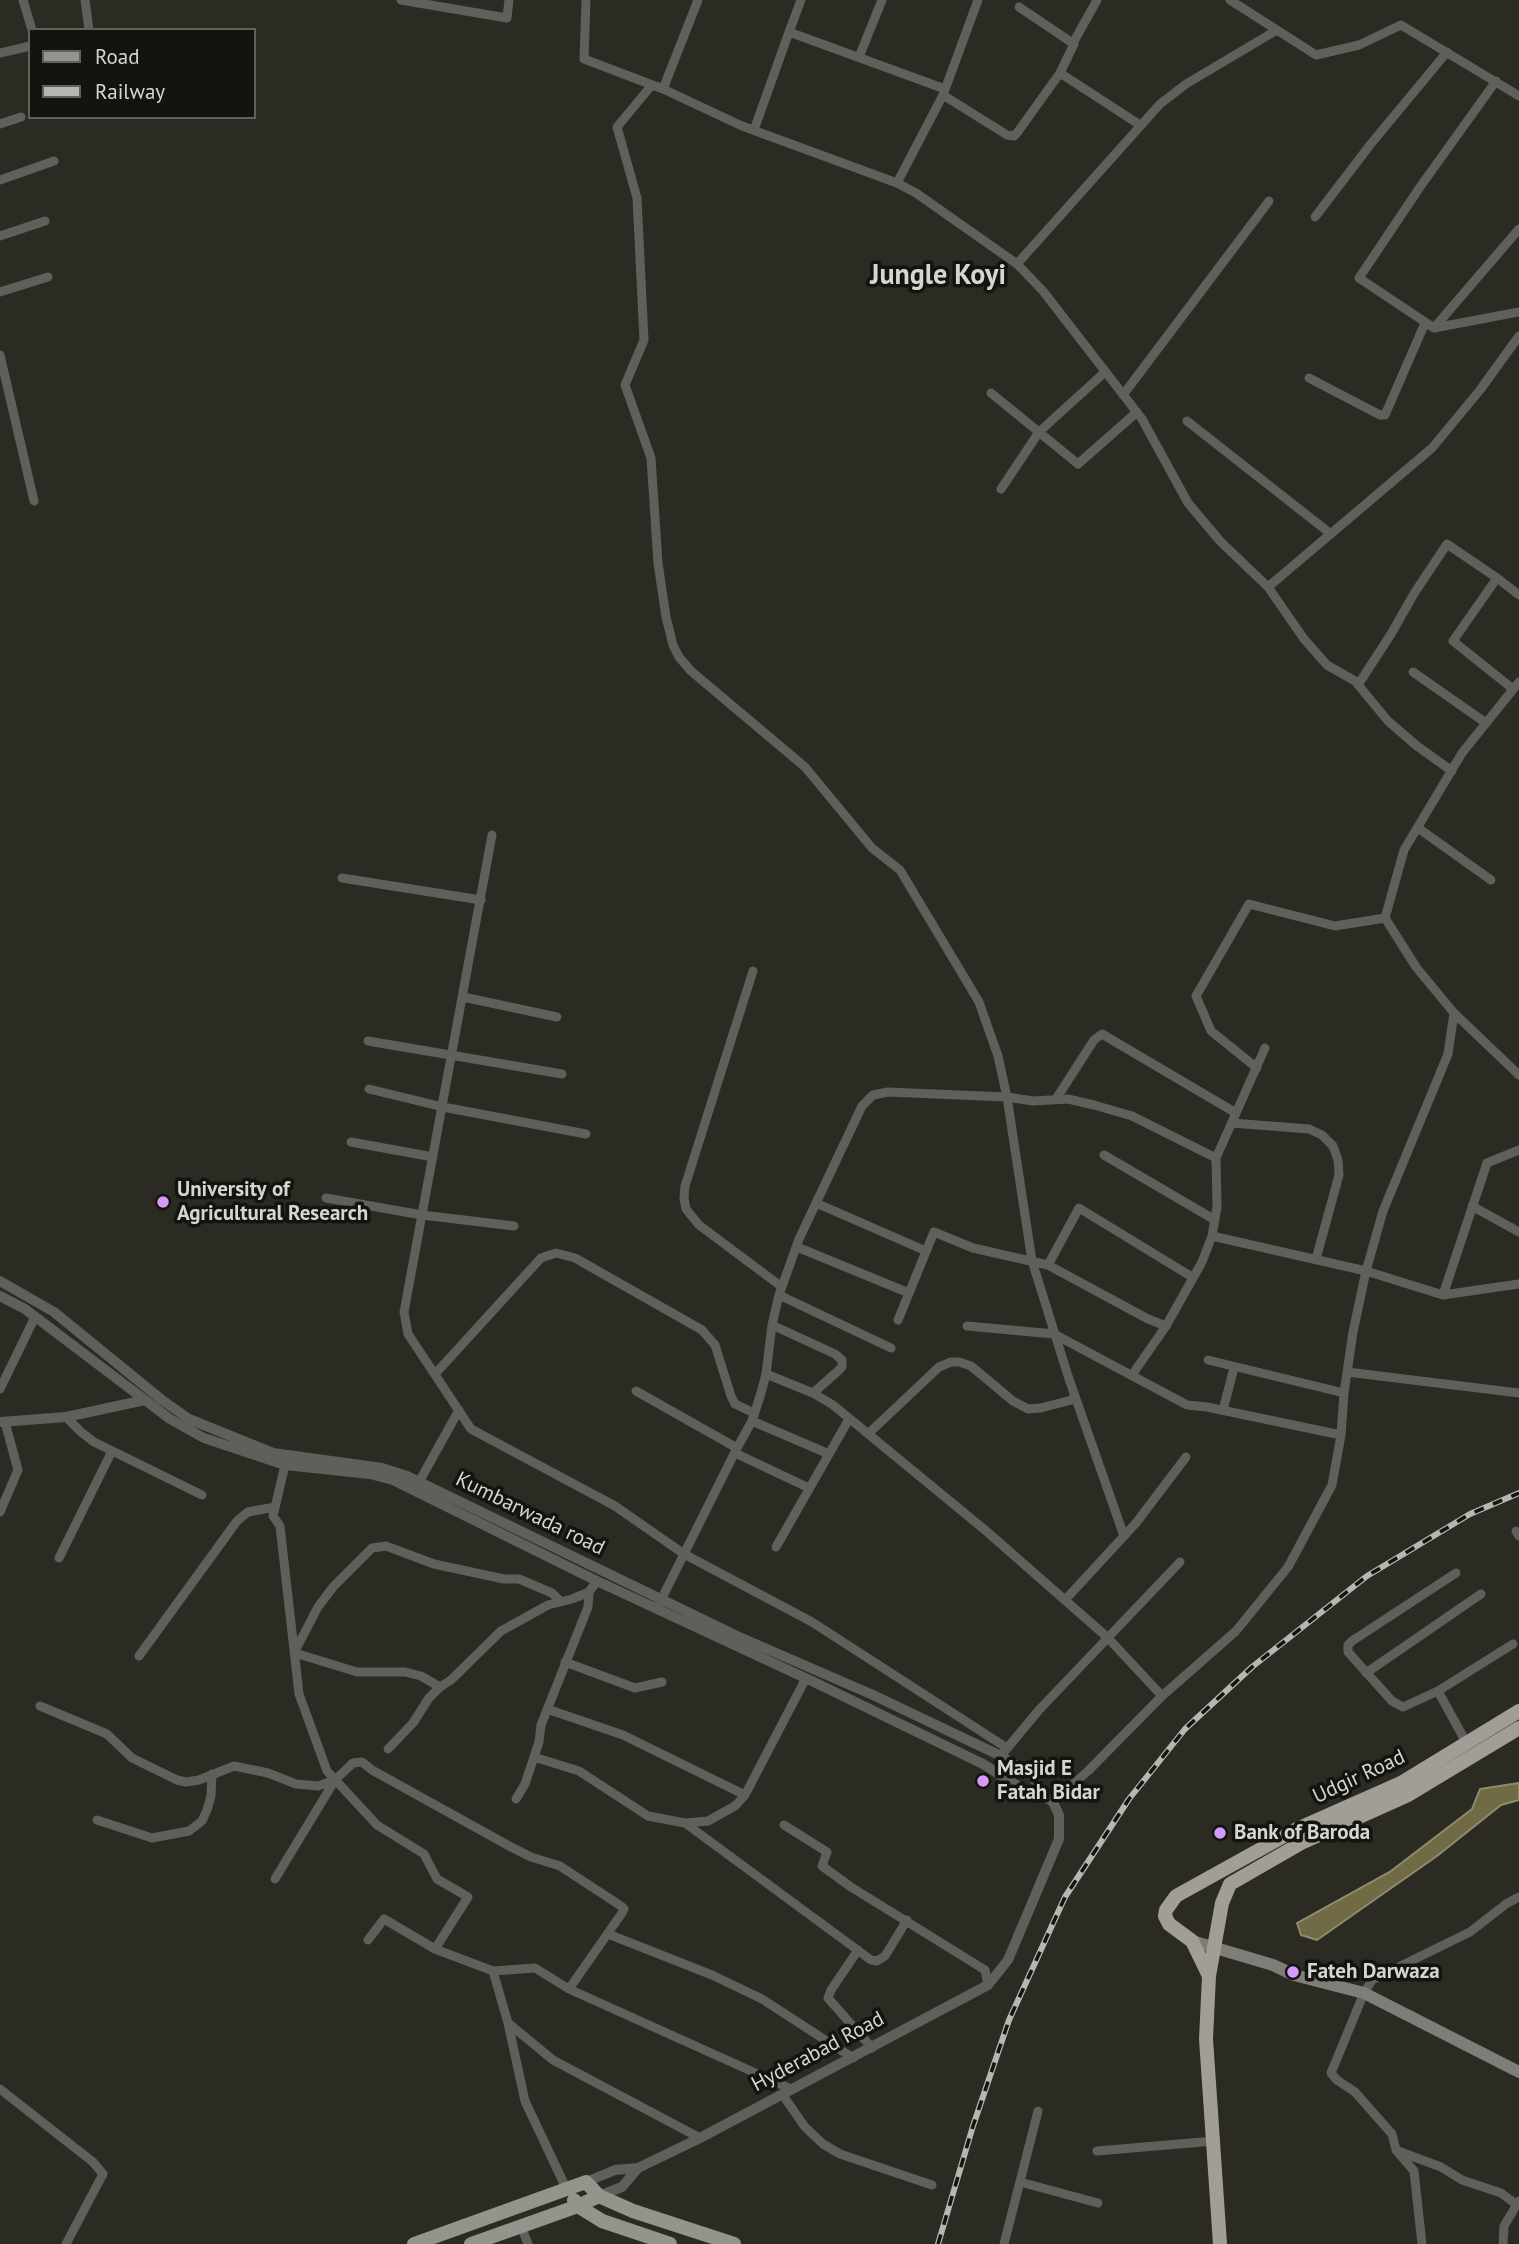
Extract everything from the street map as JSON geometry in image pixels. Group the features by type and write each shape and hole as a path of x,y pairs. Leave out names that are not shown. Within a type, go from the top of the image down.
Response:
{"highway":[{"name":"Udgir Road","path":"1192,1941 1169,1924 1165,1916 1168,1904 1176,1895 1295,1830 1401,1783 1519,1711"},
{"name":"Udgir Road","path":"1215,1949 1225,1893 1230,1884 1303,1842 1408,1795 1519,1728"},
{"path":"1192,1941 1209,1976"},
{"path":"1215,1949 1209,1976 1206,2039 1220,2244"}],"main road":[{"path":"1192,1941 1273,1965 1294,1975 1364,1993 1519,2072"},
{"path":"586,2182 599,2196 633,2211 733,2244"},
{"name":"Hyderabad Road","path":"414,2244 586,2182"},
{"path":"566,2188 578,2206 631,2238 670,2244"},
{"name":"Hyderabad Road","path":"471,2244 599,2196"}],"street":[{"path":"23,0 31,28"},
{"path":"85,0 89,28"},
{"path":"401,0 507,18 509,0"},
{"path":"586,0 584,59 663,89 754,130 897,183 916,193 1017,264 1043,290 1137,412 1188,503 1220,541 1268,587 1304,639 1327,665 1355,681 1388,721 1452,771"},
{"path":"663,89 698,0"},
{"path":"754,130 801,0"},
{"path":"859,57 882,0"},
{"path":"897,183 944,92 978,0"},
{"path":"789,32 944,92 1007,135 1014,136 1060,73 1097,0"},
{"path":"1230,0 1316,55 1359,45 1401,25 1519,96"},
{"path":"1019,7 1073,43"},
{"path":"1017,264 1160,104 1186,84 1277,30"},
{"path":"0,53 28,46"},
{"path":"1315,216 1447,52"},
{"path":"1060,73 1140,125"},
{"path":"1496,81 1359,276 1434,328 1519,312"},
{"path":"651,86 617,127 637,198 644,342 625,385 651,458 658,563 673,645 691,671 805,767 872,848 900,870 979,1002 998,1056 1007,1097 1032,1261 1054,1334 1124,1536"},
{"path":"0,124 21,117"},
{"path":"0,180 54,160"},
{"path":"1123,395 1269,201"},
{"path":"0,236 45,221"},
{"path":"1434,328 1519,229"},
{"path":"0,292 48,277"},
{"path":"1309,378 1380,415 1385,415 1425,323"},
{"path":"1268,587 1432,448 1480,390 1519,336"},
{"path":"0,355 3,381 34,501"},
{"path":"1001,489 1039,432 1105,372"},
{"path":"991,393 1078,464 1137,412"},
{"path":"1187,421 1331,534"},
{"path":"1358,685 1447,544 1519,595"},
{"path":"1497,578 1453,641 1516,685 1462,753 1404,850 1385,918 1416,967 1454,1013 1519,1075"},
{"path":"1413,672 1486,723"},
{"path":"1418,828 1491,880"},
{"path":"492,835 404,1319 408,1334 471,1429 615,1506 684,1553 812,1622 1004,1752 1107,1637 1180,1562"},
{"path":"342,878 481,900"},
{"path":"1257,1068 1211,1031 1196,996 1249,904 1335,926 1385,918"},
{"path":"753,971 684,1198 686,1209 699,1225 781,1291 891,1348"},
{"path":"463,997 557,1017"},
{"path":"1053,1802 1088,1771 1162,1696 1236,1631 1289,1567 1332,1485 1341,1436 1347,1372 1366,1271 1383,1210 1448,1054 1454,1013"},
{"path":"1056,1100 1094,1040 1102,1034 1234,1118 1310,1129 1322,1135 1333,1146 1339,1175 1316,1259"},
{"path":"368,1041 562,1074"},
{"path":"1132,1375 1166,1326 1202,1262 1212,1236 1217,1207 1216,1158 1265,1048"},
{"path":"369,1089 443,1107 586,1133"},
{"path":"659,1603 753,1417 766,1374 772,1325 797,1247 862,1106 873,1095 902,1091 1033,1101 1068,1099 1132,1116 1216,1158"},
{"path":"351,1142 433,1157"},
{"path":"1443,1295 1487,1163 1519,1150"},
{"path":"1104,1155 1215,1220"},
{"path":"326,1198 422,1215 514,1226"},
{"path":"816,1203 926,1251"},
{"path":"1472,1206 1519,1232"},
{"path":"1048,1265 1079,1208 1192,1278"},
{"path":"898,1320 934,1232 973,1248 1048,1265 1166,1326"},
{"path":"1212,1236 1366,1271 1443,1295 1519,1284"},
{"path":"797,1247 909,1293"},
{"path":"435,1374 541,1258 556,1253 575,1258 702,1330 715,1345 730,1396 735,1404 753,1417 829,1454"},
{"name":"Kumbarwada road","path":"0,1281 54,1312 189,1419 273,1453 390,1470 419,1482 983,1764 1024,1790 1042,1795 1053,1802"},
{"name":"Kumbarwada road","path":"0,1296 35,1317 170,1419 204,1438 285,1465 370,1474 393,1480 597,1581 659,1603 1004,1752 1033,1776 1042,1795"},
{"path":"0,1389 35,1317"},
{"path":"772,1325 835,1354 842,1360 842,1367 813,1393"},
{"path":"967,1326 1054,1334 1187,1405 1223,1410 1341,1436"},
{"path":"1208,1360 1344,1392"},
{"path":"868,1434 939,1367 951,1362 971,1366 1013,1401 1028,1409 1076,1399"},
{"path":"1223,1410 1234,1368"},
{"path":"1347,1372 1519,1393"},
{"path":"766,1374 813,1393 868,1434 985,1530 1107,1637 1162,1696"},
{"path":"636,1391 736,1450 809,1488"},
{"path":"0,1512 18,1470 3,1422 66,1417 145,1400"},
{"path":"419,1482 458,1410"},
{"path":"66,1417 85,1436 202,1495"},
{"path":"776,1547 849,1419"},
{"path":"59,1558 112,1451"},
{"path":"1065,1600 1124,1536 1186,1457"},
{"path":"285,1465 273,1516 280,1526 299,1694 327,1771 377,1825 425,1854 437,1880 468,1897 435,1949"},
{"path":"139,1656 237,1521 248,1512 275,1507"},
{"path":"295,1653 318,1606 372,1548 386,1546 434,1564 504,1579 519,1579 552,1593 560,1601"},
{"path":"1456,1573 1348,1645 1348,1652 1392,1701 1403,1707 1438,1690 1513,1644"},
{"path":"388,1749 413,1723 429,1698 501,1631 529,1614 589,1592 597,1581"},
{"path":"516,1799 525,1784 547,1709 588,1607 589,1592"},
{"path":"1366,1672 1481,1594"},
{"path":"295,1653 357,1672 405,1672 421,1676 440,1687"},
{"path":"565,1662 635,1688 662,1682"},
{"path":"534,1758 579,1771 648,1816 685,1823 708,1821 735,1806 745,1795 807,1678"},
{"path":"1438,1690 1467,1744"},
{"path":"40,1706 107,1734 132,1758 177,1780 193,1781 240,1766 296,1784 318,1786 335,1780"},
{"path":"547,1709 623,1735 745,1795"},
{"path":"275,1879 335,1780 353,1763 362,1762 511,1847 560,1866 624,1909 569,1989"},
{"path":"97,1820 152,1838 189,1831 202,1821 207,1810 212,1774"},
{"name":"Hyderabad Road","path":"586,2182 615,2170 638,2168 700,2138 988,1985 1008,1960 1059,1839 1059,1815 1053,1802"},
{"path":"685,1823 870,1960 877,1961 885,1956 906,1920"},
{"path":"784,1825 827,1852 822,1866 851,1887 985,1970 988,1985"},
{"path":"1422,2244 1415,2171 1396,2150 1392,2134 1355,2092 1331,2073 1372,1980 1470,1932 1519,1897"},
{"path":"368,1940 384,1919 435,1949 493,1971 535,1968 569,1989 786,2092 805,2127 823,2144 840,2154 932,2185"},
{"path":"608,1934 712,1975 762,1999 853,2058"},
{"path":"858,1950 828,1998 872,2048"},
{"path":"493,1971 508,2023 525,2101 566,2188"},
{"path":"508,2023 553,2060 700,2138"},
{"path":"0,2089 93,2162 103,2174 66,2244"},
{"path":"1003,2244 1038,2110"},
{"path":"1097,2151 1214,2141"},
{"path":"1396,2150 1441,2167 1462,2180 1501,2193 1518,2203 1504,2226 1503,2244"},
{"name":"Hyderabad Road","path":"599,2196 622,2187 638,2168"},
{"path":"1020,2182 1098,2203"},
{"path":"521,2226 528,2244"}],"shaded area":[{"path":"1519,1783 1519,1800 1501,1805 1437,1856 1317,1940 1301,1935 1297,1923 1391,1871 1472,1809 1480,1789"}],"railway":[{"path":"938,2244 973,2126 1009,2020 1065,1897 1129,1799 1185,1729 1252,1667 1367,1576 1470,1514 1519,1493"}],"place":[{"name":"University of Agricultural Research","path":"163,1202"},
{"name":"Masjid E Fatah Bidar","path":"983,1781"},
{"name":"Bank of Baroda","path":"1220,1833"},
{"name":"Fateh Darwaza","path":"1293,1972"}],"district":[{"name":"Jungle Koyi","path":"938,276"}]}
